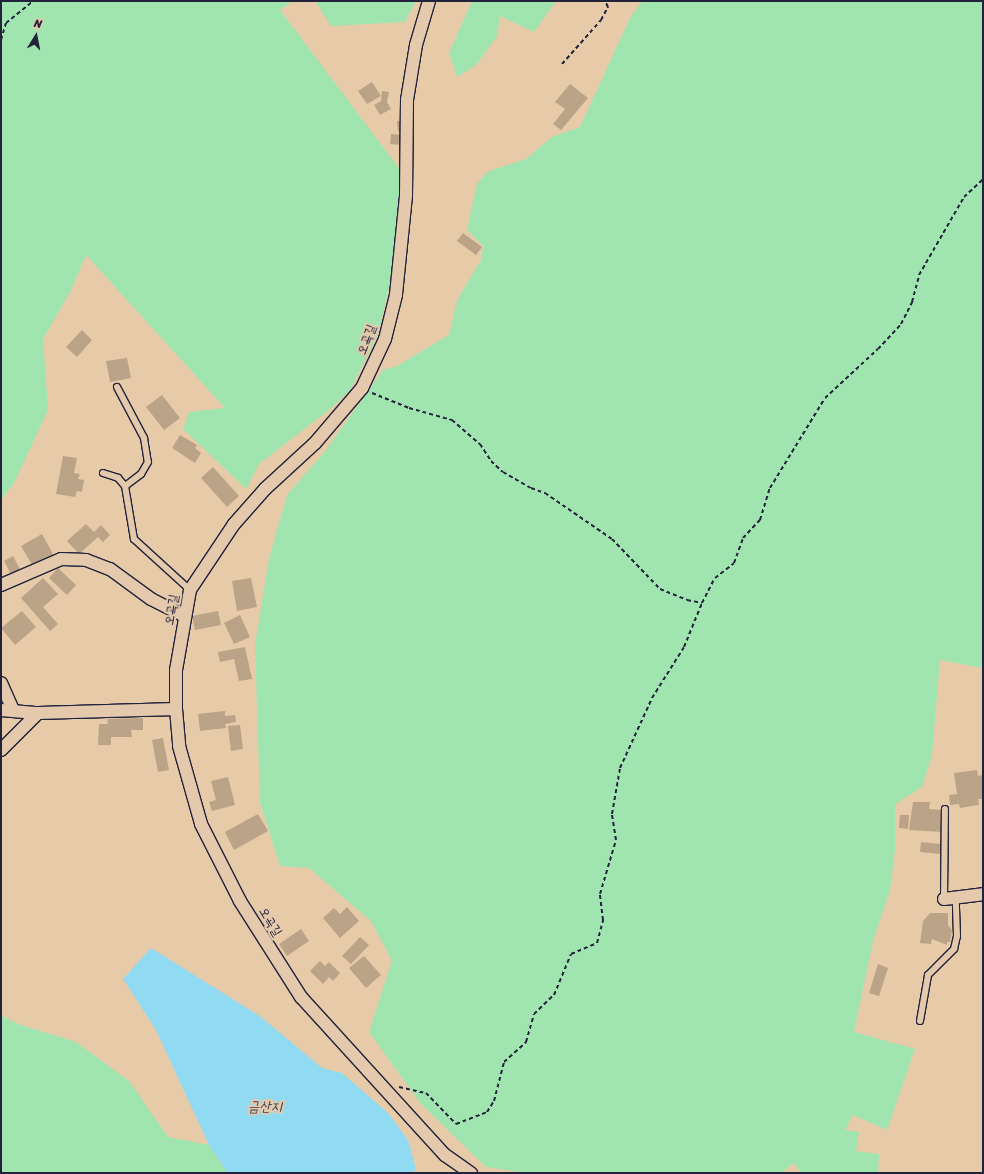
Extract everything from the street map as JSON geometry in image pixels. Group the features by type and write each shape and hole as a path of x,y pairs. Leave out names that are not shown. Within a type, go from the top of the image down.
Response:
{"street":[{"name":"오곡길","path":"429,1 416,46 407,100 406,196 396,295 385,339 362,388 314,443 234,524 190,590 176,670 176,710 179,746 201,824 240,901 301,997 445,1155 471,1173"},
{"path":"1,585 61,559 86,560 110,569 151,599 185,616"},
{"path":"1,682 7,710 38,713 176,710"},
{"path":"1,750 38,713"},
{"path":"950,898 983,894"}],"lane":[{"path":"117,387 144,438 148,462 141,474 125,486"},
{"path":"103,473 118,478 125,486 134,539 190,590"},
{"path":"920,1021 928,974 954,949 957,936 950,898 945,809"}],"path":[{"path":"1,40 6,23 33,1"},
{"path":"562,64 601,20 608,7 605,1"},
{"path":"381,1084 426,1093 456,1124 487,1112 494,1101 504,1062 526,1042 534,1014 542,1010 554,994 571,954 597,943 603,920 600,894 616,840 612,814 620,768 652,698 684,647 702,603 715,578 734,563 743,538 760,520 770,488 825,398 901,324 912,302 919,275 964,197 983,179"},
{"path":"362,388 409,408 452,420 480,444 491,461 503,472 531,488 545,493 612,539 660,589 687,600 702,603"}],"green space":[{"path":"1,1 293,1 280,10 401,171 398,229 390,283 378,335 350,390 330,409 259,464 246,489 183,429 189,412 225,408 86,255 70,292 43,339 48,410 14,483 1,500"},
{"path":"315,1 416,1 405,22 331,26"},
{"path":"472,1 556,1 534,32 500,16 497,36 476,65 457,77 449,53"},
{"path":"642,1 983,1 983,668 940,660 932,755 922,787 895,804 895,851 890,890 873,941 854,1032 915,1049 887,1130 853,1115 845,1130 859,1132 856,1151 879,1154 878,1173 801,1173 794,1163 781,1173 526,1173 486,1167 421,1104 369,1032 392,961 371,921 309,868 280,866 260,802 255,645 269,559 287,495 326,450 383,370 397,366 449,335 457,300 481,260 483,246 467,230 477,183 489,171 526,159 552,137 580,127 630,18"},
{"path":"1,1015 18,1024 76,1042 129,1081 168,1137 209,1145 228,1173 1,1173"}],"water":[{"name":"금산지","path":"151,948 261,1017 322,1068 342,1073 388,1113 408,1140 416,1169 412,1173 228,1173 209,1145 156,1030 123,979"}],"building":[{"path":"372,82 381,96 367,104 358,91"},
{"path":"570,84 588,98 561,130 553,124 565,109 555,102"},
{"path":"382,91 389,92 387,102 391,109 380,115 374,105 381,101"},
{"path":"397,121 402,121 402,131 398,131"},
{"path":"391,134 402,135 401,145 390,144"},
{"path":"463,233 482,247 476,255 457,241"},
{"path":"82,330 92,340 77,357 66,347"},
{"path":"127,358 131,378 110,382 106,361"},
{"path":"162,395 180,418 164,430 146,407"},
{"path":"180,435 197,445 195,448 201,453 195,463 172,448"},
{"path":"63,456 77,458 74,473 80,474 78,479 84,480 82,492 77,491 75,497 56,494"},
{"path":"213,467 239,496 227,507 201,478"},
{"path":"86,524 94,532 101,525 110,535 103,542 98,537 79,554 67,541"},
{"path":"42,534 54,556 34,568 21,546"},
{"path":"13,556 21,571 12,576 4,561"},
{"path":"58,568 76,585 67,595 49,578"},
{"path":"43,578 58,594 43,607 58,624 50,631 21,598"},
{"path":"251,578 257,607 237,611 232,581"},
{"path":"22,611 36,627 15,645 1,628"},
{"path":"218,611 221,625 195,630 192,616"},
{"path":"240,615 250,637 234,644 224,623"},
{"path":"245,647 252,679 239,681 234,659 220,662 218,652"},
{"path":"225,711 225,716 235,715 236,722 225,724 226,728 200,731 198,714"},
{"path":"143,718 143,730 131,730 132,737 111,737 111,745 98,745 99,724 108,724 107,719"},
{"path":"240,725 243,749 231,751 228,726"},
{"path":"163,738 169,770 158,772 152,740"},
{"path":"977,770 978,776 983,775 983,793 982,799 978,799 979,805 960,808 959,804 950,805 949,795 957,794 954,773"},
{"path":"228,777 235,805 212,811 209,802 216,800 211,781"},
{"path":"913,802 930,802 929,809 943,810 942,832 909,830"},
{"path":"258,814 268,831 234,850 225,832"},
{"path":"900,815 909,815 908,829 899,828"},
{"path":"921,842 941,844 940,854 920,852"},
{"path":"347,907 359,921 340,938 323,918 334,908 340,914"},
{"path":"930,913 948,913 948,925 952,930 950,942 947,942 947,945 932,939 931,944 920,943 923,921"},
{"path":"301,929 309,941 287,956 279,944"},
{"path":"360,937 369,945 351,964 342,956"},
{"path":"364,956 381,975 366,988 349,968"},
{"path":"320,961 325,966 329,962 340,973 333,981 329,977 323,984 310,971"},
{"path":"878,964 888,968 879,996 869,993"}]}
